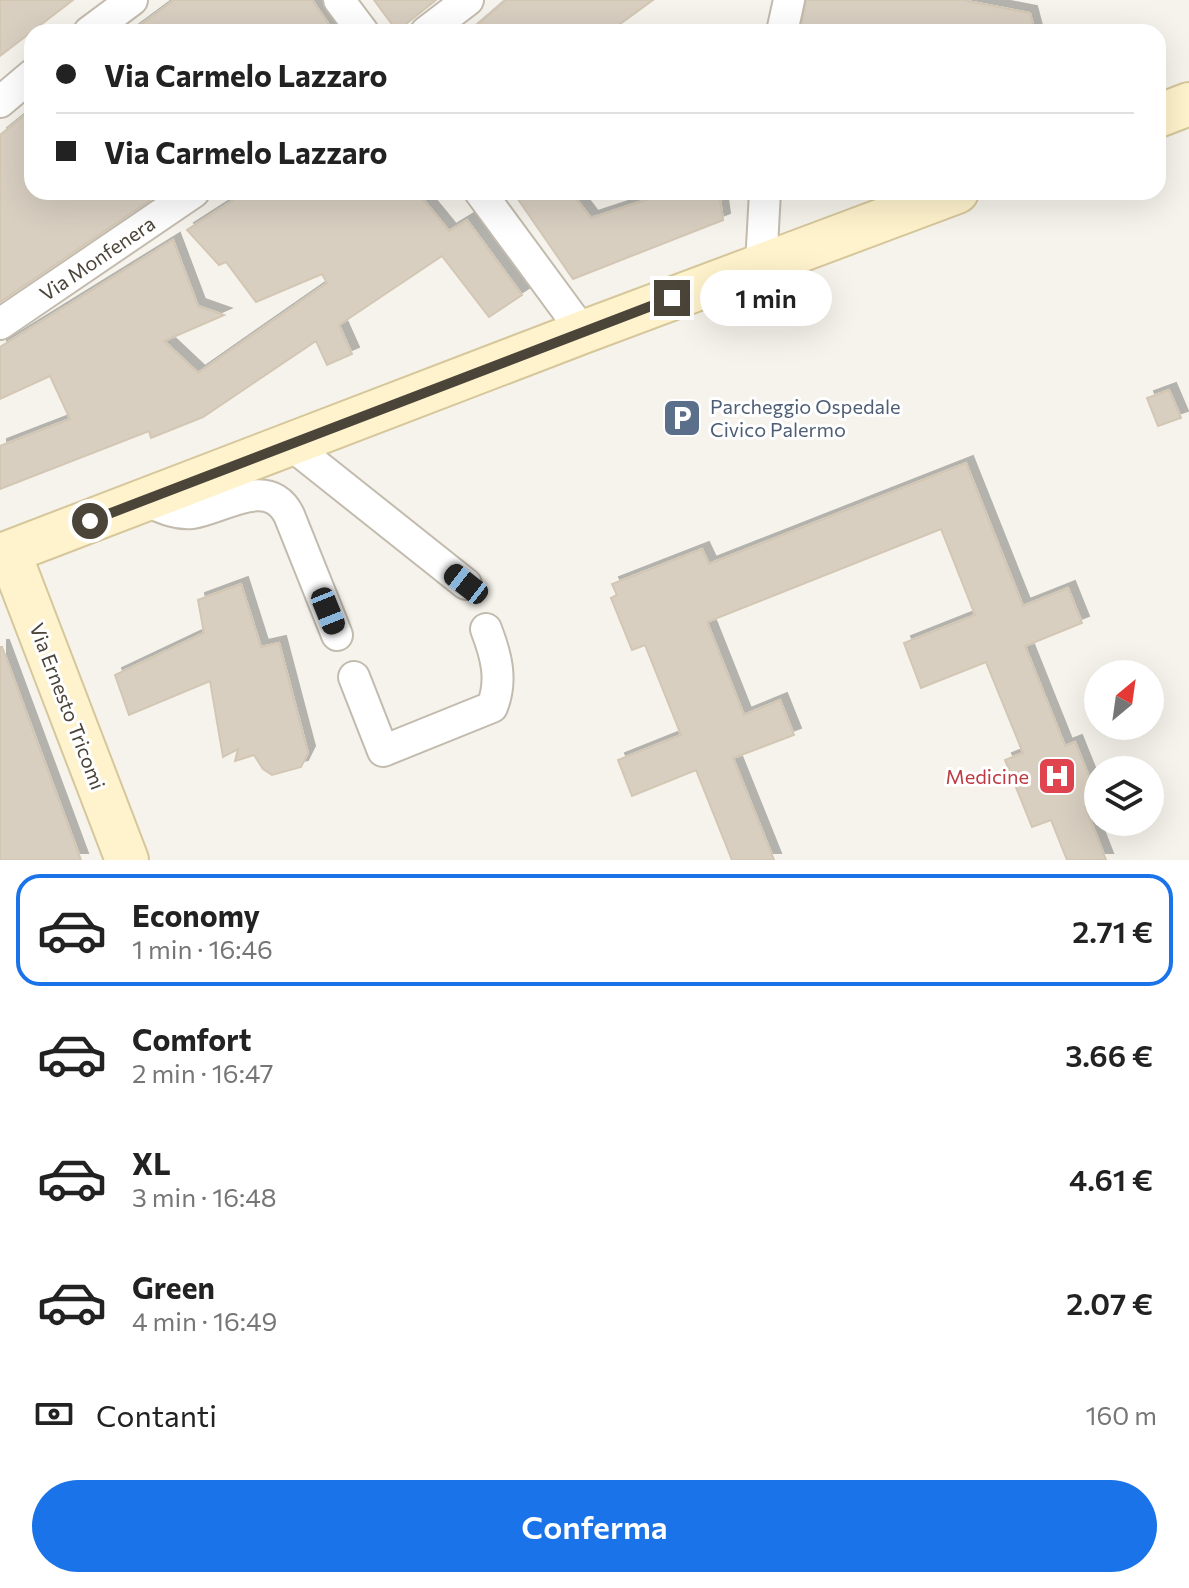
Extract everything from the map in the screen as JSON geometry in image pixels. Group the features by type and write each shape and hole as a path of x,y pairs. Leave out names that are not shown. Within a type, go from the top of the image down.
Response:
{"street":[{"path":"100,24 132,0"},
{"path":"339,0 357,24"},
{"path":"436,24 468,0"},
{"path":"784,24 789,0"},
{"path":"0,102 24,82"},
{"path":"1166,113 1189,104"},
{"name":"Via Monfenera","path":"0,324 182,200"},
{"path":"486,200 583,332"},
{"path":"761,265 765,200"},
{"path":"4,554 936,200"},
{"path":"290,444 466,584"},
{"path":"144,500 173,512 191,513 250,496 265,497 279,503 289,515 337,635"},
{"name":"Via Ernesto Tricomi","path":"4,554 127,860"},
{"path":"354,677 383,751 492,707 499,690 498,670 486,629"}],"building":[{"path":"0,0 73,0 42,24 24,24 24,38 0,56"},
{"path":"174,0 312,0 328,24 142,24"},
{"path":"374,0 436,0 406,24 392,24"},
{"path":"506,0 653,0 620,24 478,24"},
{"path":"806,0 962,0 1030,13 1033,24 802,24"},
{"path":"24,116 24,200 150,200 0,302 0,135"},
{"path":"234,200 424,200 449,231 467,220 522,295 489,317 442,256 339,325 352,354 327,365 316,341 203,417 151,438 149,431 0,489 0,446 70,419 50,376 0,399 0,347 173,240 198,306 224,315 164,341 198,373 327,283 322,274 256,302 226,262 219,265 187,230"},
{"path":"519,200 577,200 591,218 646,200 720,200 723,220 573,279"},
{"path":"1169,390 1181,418 1158,426 1147,398"},
{"path":"966,463 1023,606 1068,588 1082,623 1025,646 1065,746 1075,742 1084,764 1084,836 1097,836 1106,860 1067,860 1051,820 1032,827 1005,760 1023,753 986,662 921,688 904,643 975,615 941,529 707,622 744,715 780,700 794,735 733,758 774,860 732,860 696,770 632,796 618,760 681,735 645,645 632,650 611,598 617,595 612,584 702,549 709,564"},
{"path":"241,584 261,647 279,643 308,753 301,767 272,775 263,769 254,755 235,761 238,749 223,757 210,681 129,715 115,675 204,633 198,600"},
{"path":"2,647 81,860 0,860"}],"place":[{"name":"Parcheggio Ospedale Civico Palermo","path":"682,418"},
{"name":"Medicine","path":"1057,776"}],"route":[{"path":"90,521 672,298"}]}
